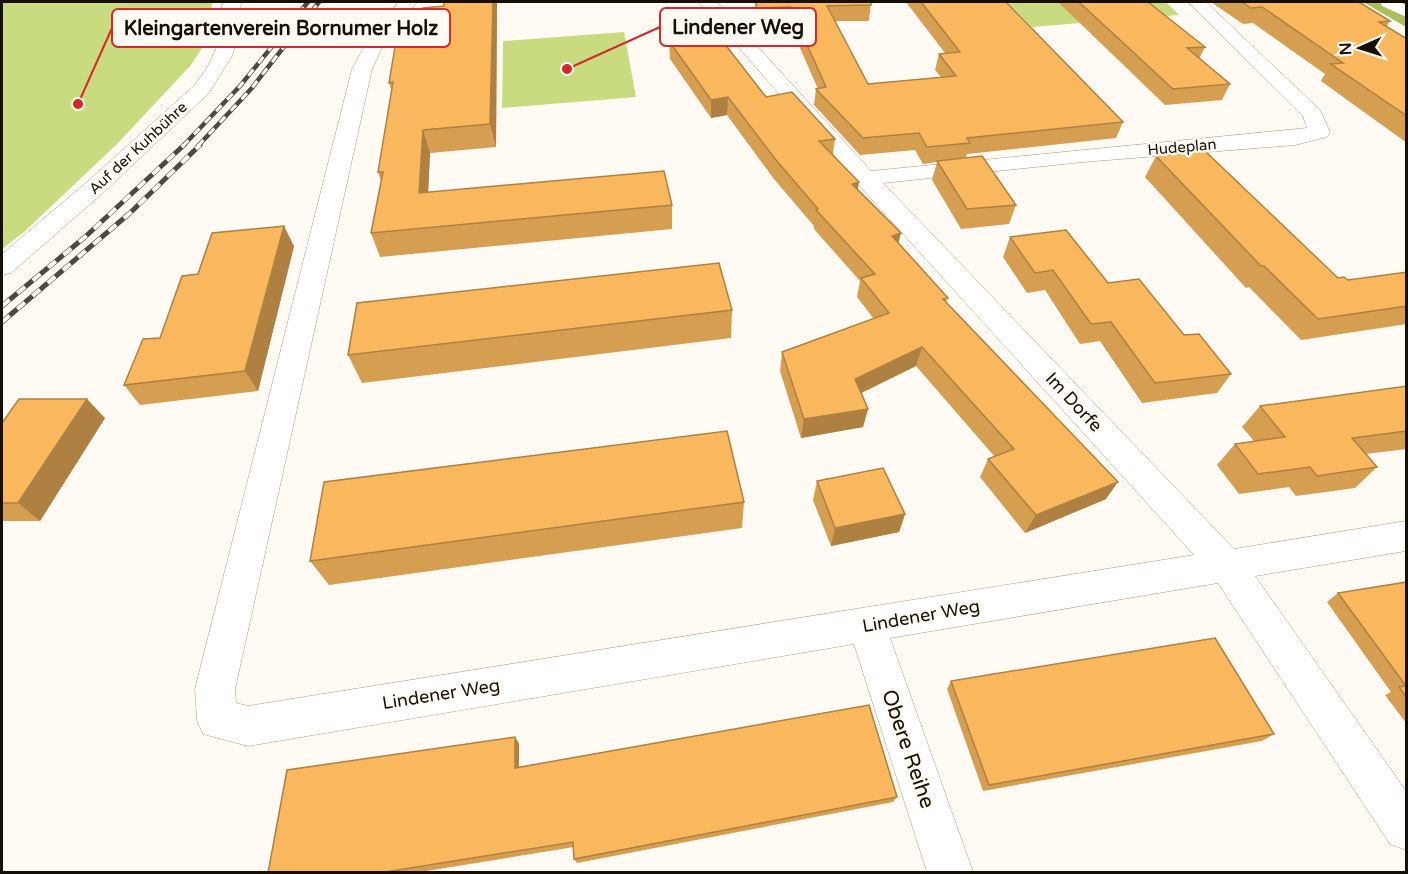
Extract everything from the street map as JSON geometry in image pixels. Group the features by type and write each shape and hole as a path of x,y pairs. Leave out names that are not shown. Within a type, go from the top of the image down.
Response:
{"street":[{"name":"Auf der Kuhbühre","path":"2,267 180,111 209,78 223,56 230,29 232,2"},
{"name":"Lindener Weg","path":"408,2 378,38 362,69 214,689 217,720 248,726 1407,536"},
{"name":"Im Dorfe","path":"708,2 865,178 1226,565 1407,828"},
{"name":"Hudeplan","path":"865,178 1083,155 1295,138 1319,132 1313,114 1197,2"},
{"path":"1388,2 1407,12"},
{"name":"Obere Reihe","path":"867,626 950,873"}],"green space":[{"path":"2,2 212,2 209,37 191,65 117,144 25,231 2,249"},
{"path":"1007,2 1166,2 1179,15 1032,27"},
{"path":"1363,2 1406,2 1406,27"},
{"path":"624,32 636,97 502,108 503,41"}],"building":[{"path":"444,2 493,2 490,124 423,130 419,193 664,171 672,205 371,233 383,172 378,172 393,82 389,83 395,47 417,46 423,8 444,6"},
{"path":"756,2 871,2 871,5 827,6 868,84 956,76 939,54 960,52 921,2 1006,2 1123,122 967,138 970,143 927,147 919,133 863,138 816,89 826,87 790,7 757,8"},
{"path":"1079,2 1148,2 1205,47 1187,48 1230,84 1173,89"},
{"path":"1242,2 1359,2 1390,21 1379,22 1407,39 1407,116 1331,64 1343,63 1262,7 1251,8"},
{"path":"717,34 766,97 792,92 835,139 819,141 859,182 852,184 901,233 892,236 948,298 943,299 1118,482 1036,515 988,459 1014,449 922,347 855,379 868,409 804,419 782,352 889,313 861,278 875,274 816,210 818,209 776,160 728,97 711,100 669,41"},
{"path":"1205,151 1338,278 1344,277 1348,280 1407,272 1407,306 1318,319 1264,266 1261,266 1156,156"},
{"path":"982,156 1016,205 967,209 937,161"},
{"path":"284,226 245,371 124,385 143,339 160,338 182,276 198,274 212,233"},
{"path":"1066,230 1108,283 1139,279 1184,335 1199,334 1231,374 1155,383 1111,322 1091,324 1053,270 1035,273 1010,237"},
{"path":"719,263 732,310 348,355 357,303"},
{"path":"1407,386 1407,431 1352,438 1377,467 1317,476 1310,467 1258,474 1235,444 1285,437 1260,406"},
{"path":"19,399 87,399 18,503 2,503 2,423"},
{"path":"727,431 744,502 310,561 324,482"},
{"path":"883,468 905,514 835,528 817,481"},
{"path":"1407,582 1407,698 1399,687 1406,686 1338,593"},
{"path":"1215,638 1274,734 989,785 951,681"},
{"path":"869,705 897,797 574,859 573,842 379,873 268,873 287,770 515,737 515,768"}],"railway":[{"path":"184,145 240,86 308,2"},
{"path":"198,146 251,89 319,2"},
{"path":"2,306 85,237 184,145"},
{"path":"2,322 130,213 200,145"}],"place":[{"name":"Lindener Weg","path":"567,69"},
{"name":"Kleingartenverein Bornumer Holz","path":"78,104"}]}
